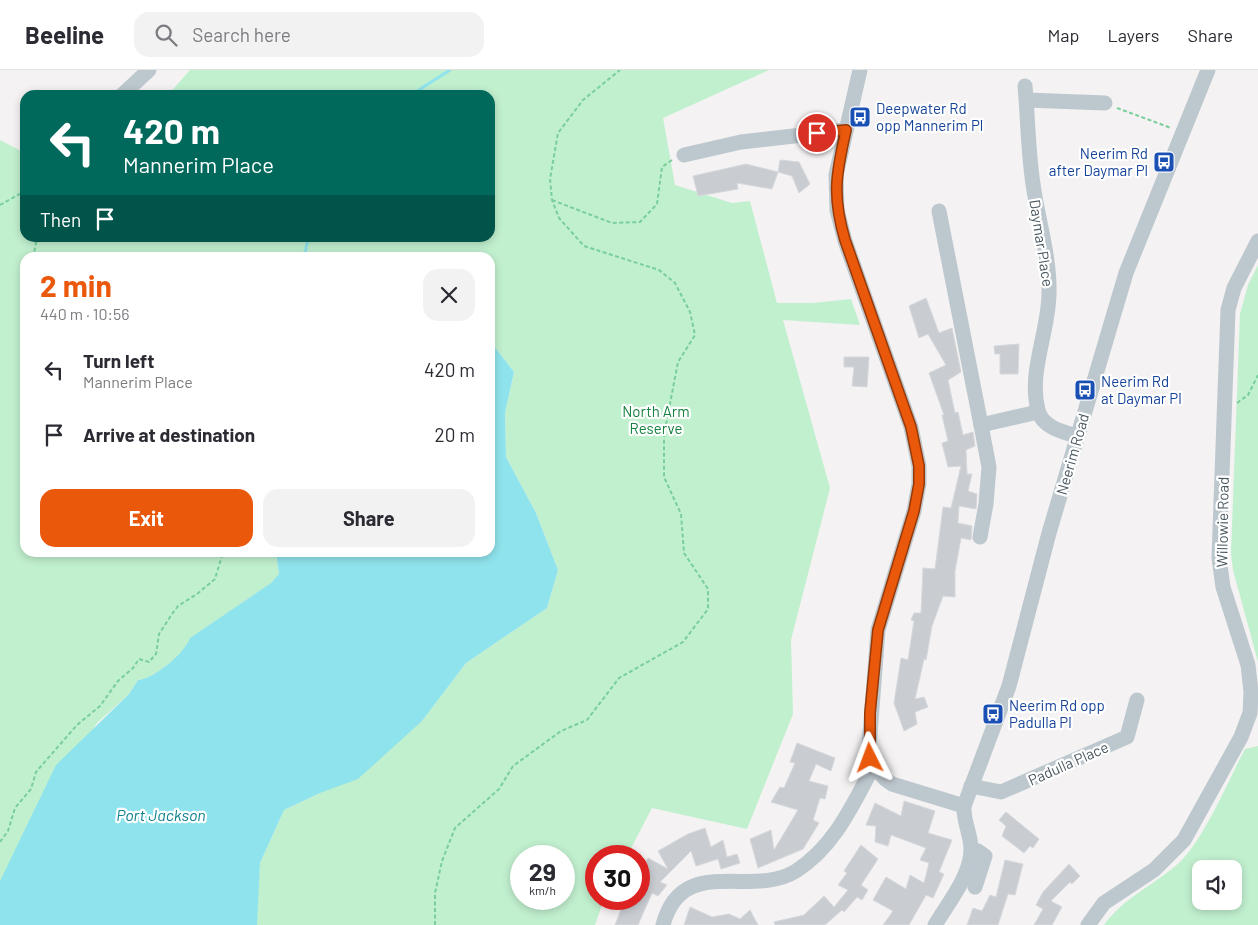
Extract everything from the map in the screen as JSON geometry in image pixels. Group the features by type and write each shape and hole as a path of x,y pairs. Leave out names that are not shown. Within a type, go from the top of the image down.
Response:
{"street":[{"path":"127,90 149,70"},
{"path":"860,70 836,175 837,210 845,240 911,427 919,466 915,504 878,630 869,747 874,765 885,779 900,787 964,806 963,818 971,852 964,876 935,925"},
{"name":"Neerim Road","path":"964,806 1011,680 1048,533 1126,273 1208,70"},
{"name":"Daymar Place","path":"1038,412 1036,387 1050,295 1048,271 1028,154 1026,93 1105,103"},
{"path":"684,155 741,142 846,130"},
{"path":"939,211 988,467 986,504 980,538"},
{"name":"Willowie Road","path":"1088,925 1104,903 1154,870 1184,840 1241,737 1250,713 1252,692 1248,665 1223,586 1219,558 1226,412 1228,310 1234,288 1258,241"},
{"path":"981,426 1038,412 1046,423 1056,430 1077,436"},
{"name":"Padulla Place","path":"971,786 1001,792 1127,737 1137,700"},
{"path":"663,925 666,914 675,898 686,889 698,884 714,880 771,881 796,870 837,833 874,765"},
{"path":"971,852 978,851 985,856 974,887"}],"path":[{"path":"435,925 435,893 442,861 455,828 499,789 514,766 561,731 587,720 619,678 682,642 708,609 708,589 684,553 681,514 664,477 664,435 678,362 695,335 690,312 675,283 659,270 584,246 559,218 552,200 550,180 558,133 583,100 620,70"},
{"path":"1105,103 1183,133"},
{"path":"552,200 612,223 640,222 657,204 662,166 665,162 684,155"},
{"path":"0,205 20,194"},
{"path":"1226,412 1248,395 1258,375"},
{"path":"0,842 8,831 15,808 31,789 36,772 77,725 100,706 118,681 133,668 139,659 149,662 156,654 159,634 172,614 178,606 197,594 215,579 222,557"}],"green space":[{"name":"North Arm Reserve","path":"190,70 769,70 663,118 675,185 732,203 750,201 777,303 813,303 851,299 860,325 783,320 830,488 791,640 793,714 747,829 652,808 633,845 585,845 585,910 600,910 595,925 257,925 260,863 284,810 320,793 422,721 466,663 547,608 558,570 536,513 506,457 505,413 514,372 495,347 495,252 20,252 20,557 277,557 279,575 271,583 191,638 176,658 160,670 145,679 138,680 129,694 97,723 0,881 0,140 20,150 20,242 495,242 495,90 172,90"},
{"path":"1258,265 1258,662 1233,570 1231,553 1240,314 1248,285"},
{"path":"1258,746 1258,925 1104,925 1130,899 1180,862 1198,838 1216,808 1245,749"}],"water":[{"name":"Port Jackson","path":"495,347 514,372 505,413 506,457 536,513 558,570 547,608 466,663 422,721 358,779 320,793 284,810 260,863 257,925 0,925 0,881 56,765 129,694 138,680 152,675 176,658 190,638 271,583 279,574 277,557 495,557"}],"building":[{"path":"780,160 799,162 810,184 799,193 792,176 778,172"},
{"path":"746,164 778,172 772,189 737,183 738,189 698,196 693,176"},
{"path":"926,298 939,333 952,328 961,372 948,380 955,413 958,412 963,435 973,432 975,446 966,450 967,474 972,474 968,491 977,494 976,509 959,506 958,523 972,526 971,540 961,538 955,571 955,597 943,596 932,626 926,660 924,659 915,699 924,697 928,707 915,712 917,724 904,731 894,703 901,658 908,660 914,621 911,620 914,613 921,613 923,568 935,569 943,507 951,508 961,466 948,467 942,443 948,441 942,415 944,415 929,373 946,365 928,334 919,338 909,306"},
{"path":"1019,344 1018,374 1000,374 1000,354 995,354 994,346"},
{"path":"844,357 869,357 867,387 852,386 854,367 844,367"},
{"path":"797,743 835,758 831,771 816,764 809,781 828,786 825,799 820,798 813,820 819,823 803,849 758,868 750,839 771,830 774,850 798,810 771,802 780,787 784,788 795,763 790,762"},
{"path":"904,801 935,811 928,833 952,840 939,872 944,874 933,898 926,895 909,925 883,925 893,911 873,900 886,877 906,889 910,875 924,883 929,863 920,860 926,848 891,835 888,846 875,842 876,826 866,825 875,803 901,816"},
{"path":"1006,812 1039,839 1033,848 1030,846 1024,853 1002,836 1006,826 999,820"},
{"path":"705,828 711,847 723,840 727,857 737,854 740,863 721,869 718,859 696,866 691,851 660,882 667,885 658,896 652,893 650,898 650,859 668,869 658,851 688,834"},
{"path":"861,845 878,859 861,885 868,890 862,900 857,897 844,912 842,910 825,925 775,925 774,922 804,915 824,896 834,907 848,890 838,885 847,873 844,871"},
{"path":"1005,860 1023,864 1015,895 1008,894 998,925 967,925 973,908 982,911 990,895 996,897"},
{"path":"1069,864 1080,876 1072,884 1070,882 1051,901 1062,907 1052,925 1034,925 1043,909 1036,905 1043,892"},
{"path":"690,907 712,917 729,914 740,919 750,910 758,925 684,925"},
{"path":"621,910 645,910 638,925 615,925"}],"waterway":[{"path":"419,90 450,70"},
{"path":"305,252 307,242"}],"place":[{"name":"Deepwater Rd opp Mannerim Pl","path":"860,117"},
{"name":"Neerim Rd after Daymar Pl","path":"1164,162"},
{"name":"Neerim Rd at Daymar Pl","path":"1085,390"},
{"name":"Neerim Rd opp Padulla Pl","path":"993,714"}],"route":[{"path":"817,133 846,130 836,175 837,210 845,240 911,427 918,453 919,484 917,498 878,630 870,713 870,758"}]}
